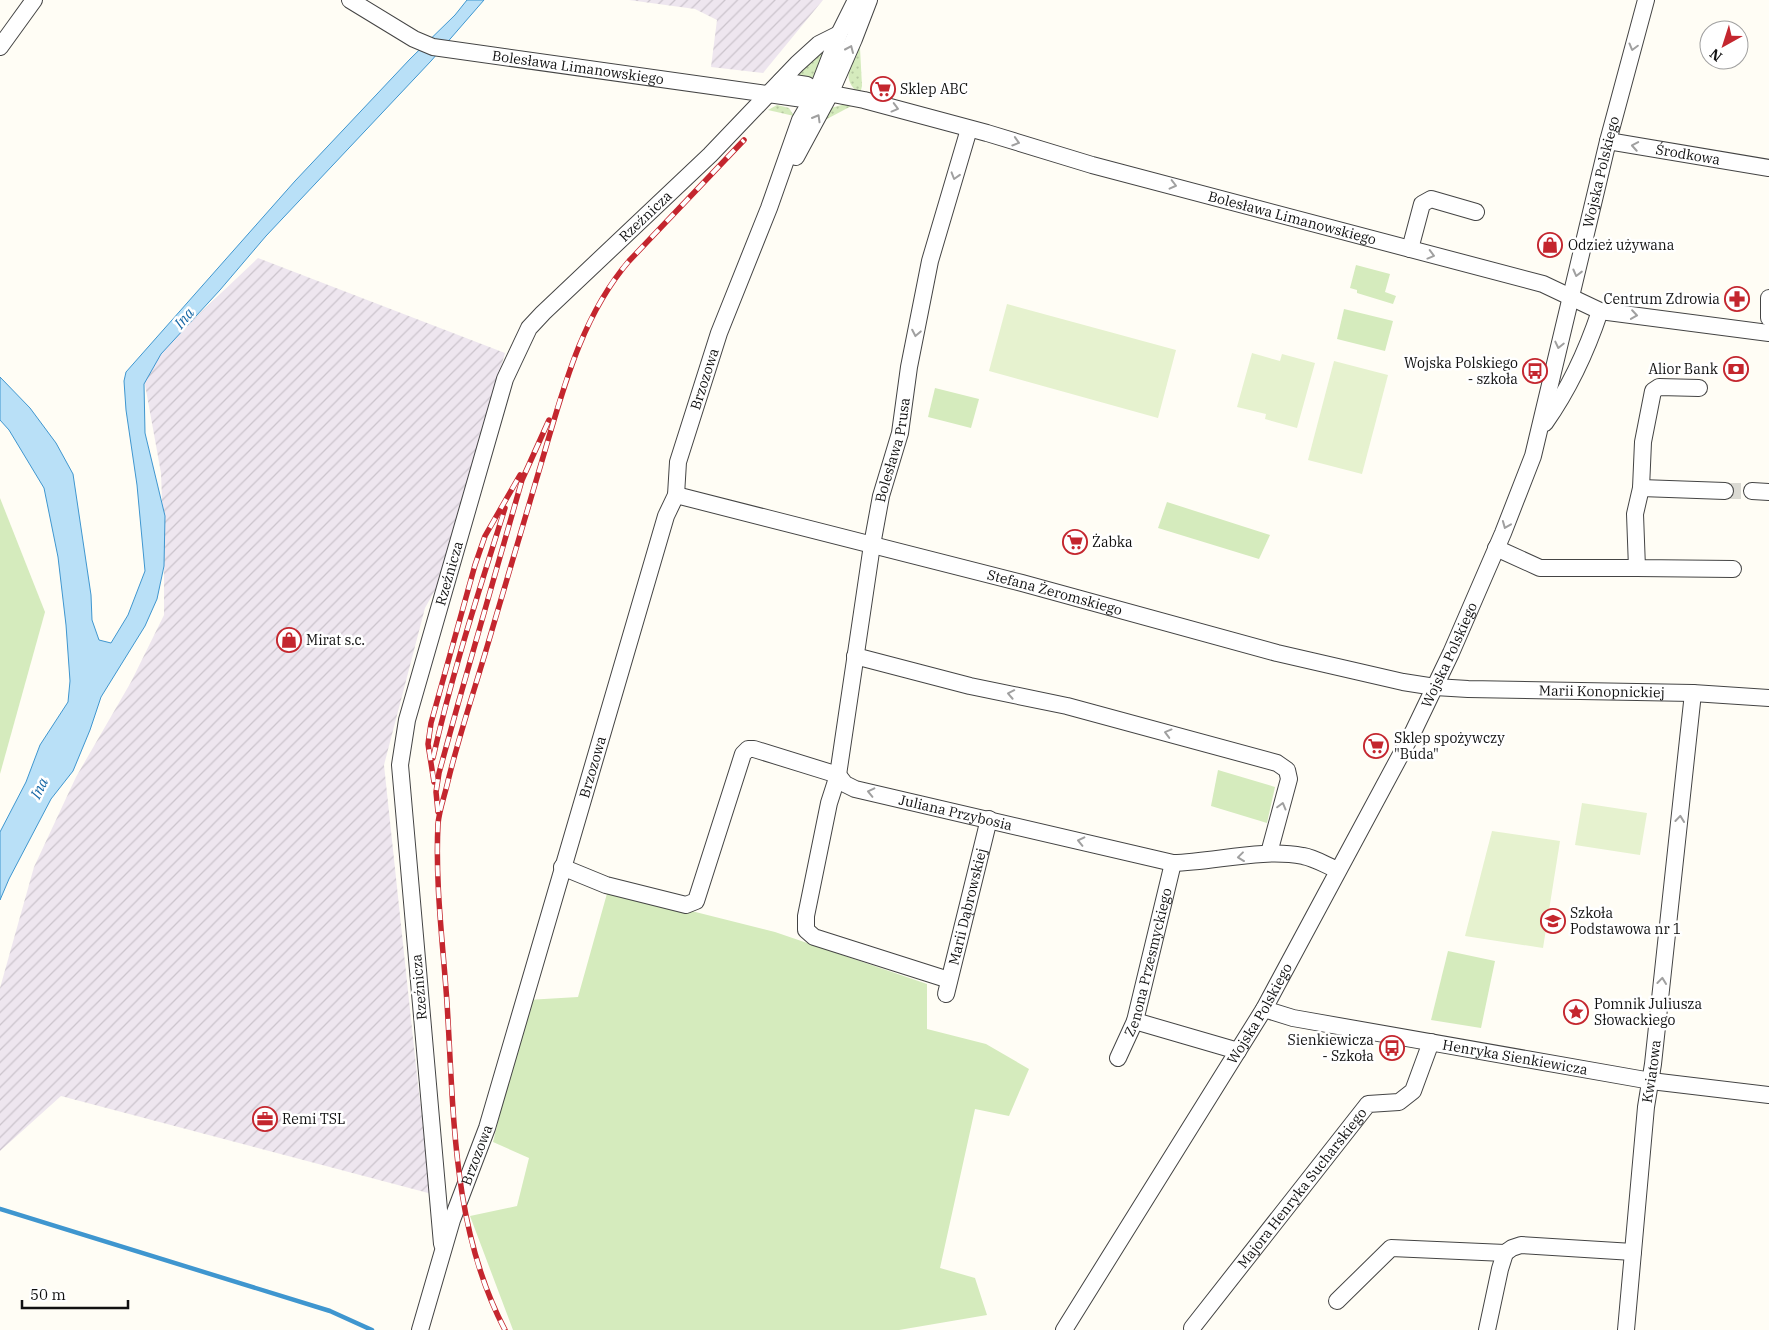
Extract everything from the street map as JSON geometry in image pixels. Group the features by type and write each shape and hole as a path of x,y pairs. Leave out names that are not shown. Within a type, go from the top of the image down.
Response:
{"street":[{"path":"0,47 34,0"},
{"name":"Bolesława Limanowskiego","path":"350,0 414,39 433,47 803,99 824,92"},
{"path":"824,92 839,34 856,0"},
{"path":"824,92 854,40 869,0"},
{"name":"Wojska Polskiego","path":"1064,1330 1264,1009 1452,654 1527,472 1540,429 1608,141 1646,0"},
{"name":"Rzeźnicza","path":"443,1253 401,775 403,740 407,720 505,379 529,328 710,156 797,64 819,44 839,34"},
{"name":"Bolesława Limanowskiego","path":"781,81 807,85 824,92 864,100 1092,164 1543,284 1600,311 1769,333"},
{"name":"Brzozowa","path":"420,1330 452,1220 486,1128 666,516 676,495 678,462 716,342 769,208 800,120 824,92"},
{"name":"Bolesława Prusa","path":"947,987 814,937 806,930 806,916 827,812 838,775 872,545 882,496 900,433 909,367 930,261 970,129"},
{"name":"Środkowa","path":"1608,141 1769,168"},
{"path":"1410,249 1422,204 1425,201 1431,199 1476,212"},
{"path":"1769,298 1769,318"},
{"path":"1540,429 1562,398 1600,311"},
{"path":"1637,568 1635,514 1642,488 1643,442 1653,391 1659,388 1699,388"},
{"path":"1642,488 1725,491"},
{"path":"1752,491 1769,492"},
{"name":"Stefana Żeromskiego","path":"676,495 1022,583 1230,641 1435,688"},
{"path":"1496,548 1540,568 1733,569"},
{"path":"855,656 970,686 1067,706 1277,763 1287,770 1289,779 1269,854"},
{"name":"Marii Konopnickiej","path":"1435,688 1693,693 1769,698"},
{"name":"Kwiatowa","path":"1626,1330 1646,1107 1651,1081 1693,693"},
{"name":"Juliana Przybosia","path":"562,867 606,885 686,905 696,900 743,754 748,750 754,749 838,775 844,784 855,789 1173,863 1269,854 1304,856 1338,870"},
{"name":"Marii Dąbrowskiej","path":"947,987 989,820"},
{"name":"Zenona Przesmyckiego","path":"1118,1058 1135,1021 1173,863"},
{"name":"Henryka Sienkiewicza","path":"1264,1009 1293,1018 1651,1081 1769,1095"},
{"path":"1135,1021 1238,1051"},
{"name":"Majora Henryka Sucharskiego","path":"1192,1328 1368,1104 1399,1102 1413,1091 1431,1042"},
{"path":"1487,1330 1500,1269 1505,1253 1512,1248 1521,1245 1633,1252"},
{"path":"1337,1301 1392,1248 1505,1253"}],"shaded area":[{"path":"629,0 823,0 763,73 711,67 717,20 695,9"},
{"path":"258,258 505,353 439,583 425,608 384,765 418,1085 432,1194 61,1096 0,1151 0,988 34,867 76,777 131,682 164,615 161,473 142,368"}],"green space":[{"path":"858,46 860,48 862,86 860,94 850,83 849,77 850,66"},
{"path":"825,48 811,79 797,76"},
{"path":"853,102 857,103 825,120 822,119 827,109"},
{"path":"777,105 789,108 794,116 768,110"},
{"path":"1356,265 1390,274 1385,292 1396,296 1393,304 1357,293 1357,290 1350,288"},
{"path":"1007,304 1176,350 1158,418 989,371"},
{"path":"1344,309 1393,321 1385,351 1337,339"},
{"path":"1252,353 1280,361 1282,354 1315,363 1297,428 1265,419 1266,414 1237,407"},
{"path":"1334,361 1388,375 1362,474 1308,460"},
{"path":"935,388 979,399 971,428 928,417"},
{"path":"0,498 45,612 0,774"},
{"path":"1167,502 1270,535 1259,559 1158,528"},
{"path":"1218,770 1275,787 1267,823 1211,806"},
{"path":"1582,803 1647,813 1640,855 1575,845"},
{"path":"1492,831 1560,841 1543,948 1465,936"},
{"path":"608,890 775,932 927,984 927,1029 986,1044 1029,1069 1009,1116 975,1109 940,1268 975,1278 987,1315 899,1330 513,1330 470,1216 517,1206 529,1158 493,1142 527,1000 578,997"},
{"path":"1448,951 1495,961 1481,1028 1431,1020"}],"water":[{"name":"Ina","path":"467,0 484,0 431,61 266,236 220,290 161,354 144,384 145,433 165,516 164,566 157,599 145,626 101,697 73,771 51,799 0,900 0,832 26,782 40,745 68,702 70,681 58,557 44,488 9,430 0,420 0,377 30,408 56,443 73,474 91,595 92,620 99,640 111,643 128,615 145,571 137,485 126,410 124,381 126,372 295,181 410,59 455,15"}],"waterway":[{"path":"0,1209 330,1311 372,1330"}],"tunnel":[{"path":"1725,491 1752,491"}],"railway":[{"path":"505,1330 488,1292 475,1252 465,1211 459,1170 454,1129 438,891 437,846 440,813 452,764 565,384 585,332 612,283 629,261 744,140"},
{"path":"438,812 436,792 439,773 458,704 522,480 549,420"},
{"path":"434,782 428,744 431,723 475,565 485,536 520,475"},
{"path":"433,758 457,663 505,508"}],"place":[{"name":"Sklep ABC","path":"883,89"},
{"name":"Odzież używana","path":"1550,245"},
{"name":"Centrum Zdrowia","path":"1737,299"},
{"name":"Alior Bank","path":"1736,369"},
{"name":"Wojska Polskiego - szkoła","path":"1535,371"},
{"name":"Żabka","path":"1075,542"},
{"name":"Mirat s.c.","path":"289,640"},
{"name":"Sklep spożywczy \"Buda\"","path":"1376,746"},
{"name":"Szkoła Podstawowa nr 1","path":"1553,921"},
{"name":"Pomnik Juliusza Słowackiego","path":"1576,1012"},
{"name":"Sienkiewicza - Szkoła","path":"1392,1048"},
{"name":"Remi TSL","path":"265,1119"}]}
